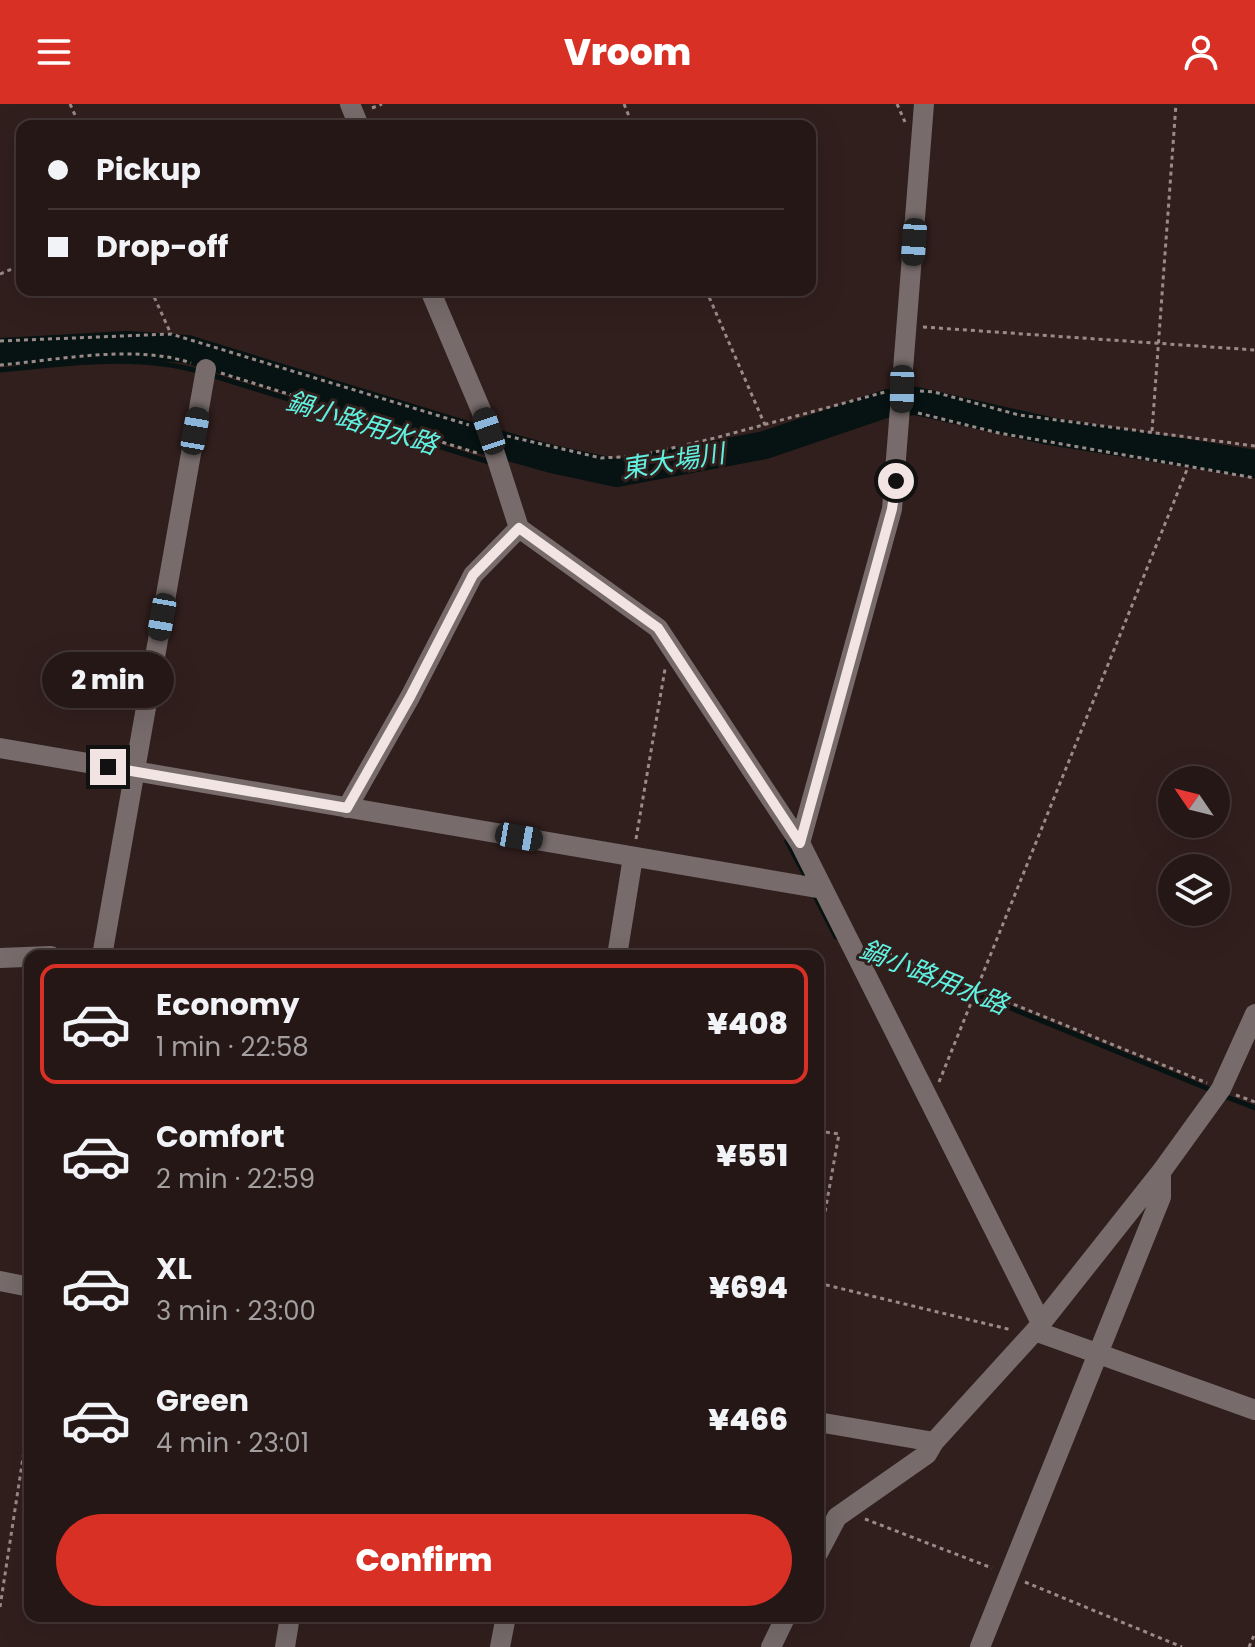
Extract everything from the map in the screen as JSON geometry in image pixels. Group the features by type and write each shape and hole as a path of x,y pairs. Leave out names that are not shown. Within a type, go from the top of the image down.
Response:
{"street":[{"path":"800,843 892,509 924,104"},
{"path":"433,296 489,431 519,528 658,628 800,843 929,1098 1036,1330 1255,1410"},
{"path":"103,950 206,369"},
{"path":"347,808 410,697 473,575 519,528"},
{"path":"0,748 823,889"},
{"path":"618,950 633,857"},
{"path":"0,958 24,957"},
{"path":"824,1542 837,1517 927,1454 934,1442 1036,1330 1161,1172 1221,1089 1255,1014"},
{"path":"980,1647 1161,1197 1161,1172"},
{"path":"0,1281 24,1286"},
{"path":"824,1423 934,1442"},
{"path":"285,1647 289,1622"},
{"path":"500,1647 505,1622"},
{"path":"771,1647 783,1622"}],"path":[{"path":"1152,432 1176,104"},
{"path":"154,296 171,334"},
{"path":"709,296 765,425"},
{"path":"907,326 1255,350"},
{"path":"0,341 171,334 489,431 601,458 638,456 902,389 934,392 1019,415 1255,446"},
{"path":"0,365 111,355 173,357 498,460"},
{"path":"902,412 925,414 999,433 1255,478"},
{"path":"929,1098 941,1079 1057,797 1188,467"},
{"path":"633,857 669,646"},
{"path":"847,936 1255,1102"},
{"path":"824,1132 839,1134 824,1218"},
{"path":"824,1284 1036,1330"},
{"path":"0,1607 24,1451"},
{"path":"1249,1647 1255,1633"}],"waterway":[{"name":"東大場川","path":"0,352 127,345 187,349 476,438 617,473 765,445 888,403 916,401 1049,431 1255,464"},
{"name":"鍋小路用水路","path":"0,370 127,361 177,366 201,372"},
{"name":"鍋小路用水路","path":"211,375 490,464"},
{"name":"鍋小路用水路","path":"787,841 808,881"},
{"name":"鍋小路用水路","path":"814,894 836,937 841,939"},
{"name":"鍋小路用水路","path":"861,947 1211,1090"},
{"name":"鍋小路用水路","path":"1224,1096 1255,1108"}],"route":[{"path":"108,767 347,808 410,697 473,575 519,528 658,628 800,843 892,509 896,481"}]}
